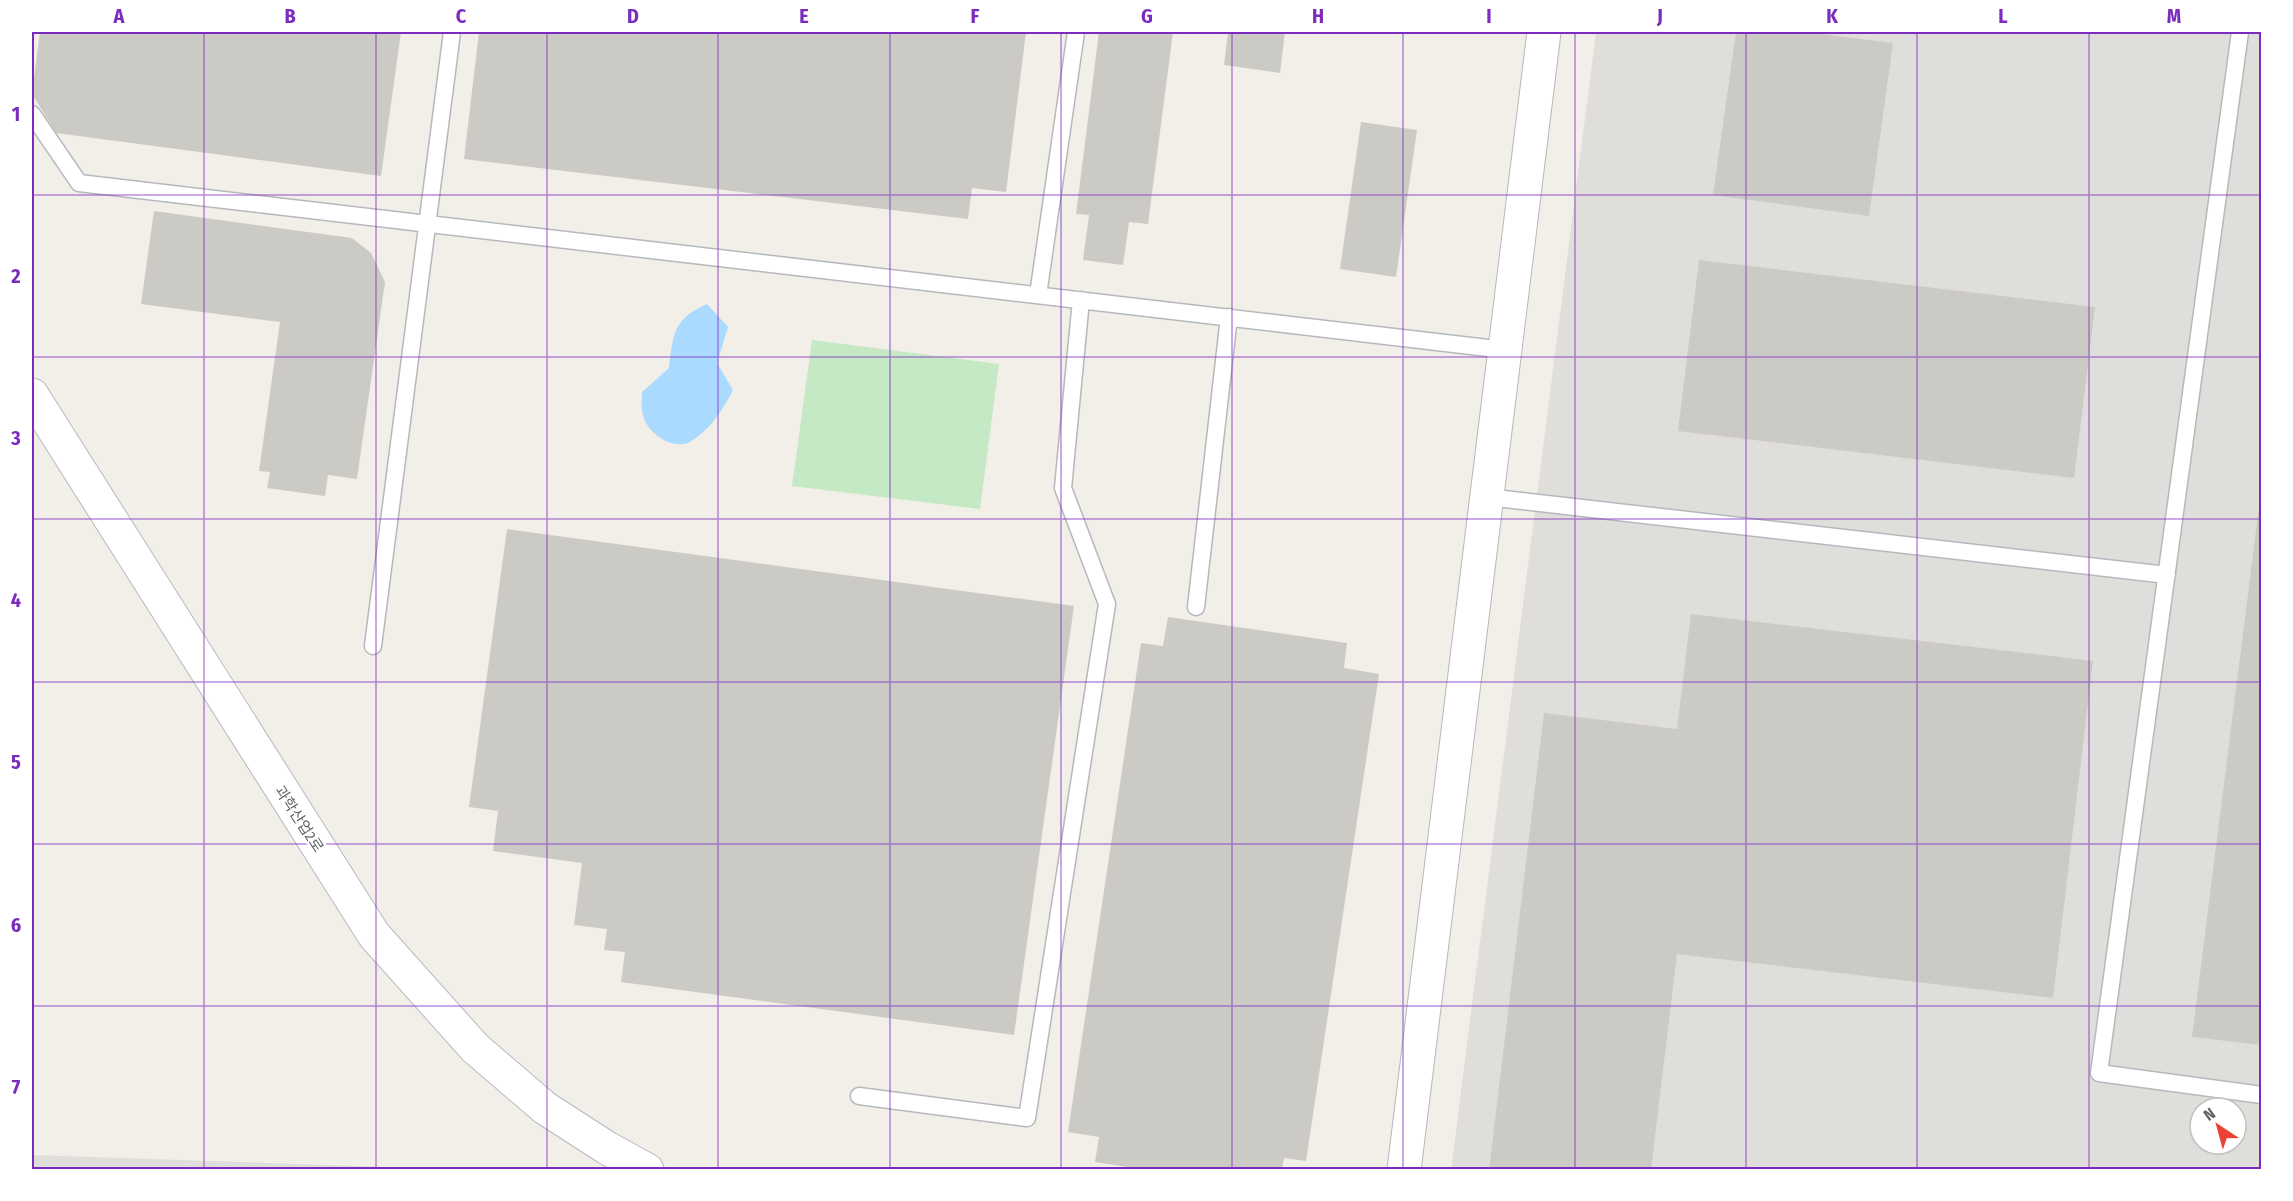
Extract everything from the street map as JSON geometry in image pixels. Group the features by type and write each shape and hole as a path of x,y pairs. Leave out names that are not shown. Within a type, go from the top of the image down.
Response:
{"street":[{"path":"1404,1170 1544,32"},
{"name":"과학산업2로","path":"32,395 374,935 475,1048 545,1108 607,1148 647,1170"}],"lane":[{"path":"373,646 452,32"},
{"path":"1038,295 1076,32"},
{"path":"2240,32 2099,1073 2262,1095"},
{"path":"32,114 79,183 1505,350"},
{"path":"859,1096 1027,1118 1107,603 1063,488 1081,300"},
{"path":"1196,607 1229,317"},
{"path":"1487,497 2167,575"}],"shaded area":[{"path":"1596,32 2261,32 2261,1169 1451,1170"},
{"path":"32,1155 445,1169 446,1169 32,1170"}],"green space":[{"path":"812,340 999,364 980,509 792,486"}],"water":[{"path":"707,304 728,327 717,363 733,390 706,430 686,443 671,443 656,435 646,422 642,410 642,392 669,368 674,337 681,322"}],"building":[{"path":"40,32 401,32 381,176 56,133 32,94"},
{"path":"479,32 1026,32 1006,192 972,188 968,219 464,159"},
{"path":"1099,32 1173,32 1148,224 1129,222 1123,265 1083,260 1089,215 1076,214"},
{"path":"1228,32 1285,32 1280,73 1224,65"},
{"path":"1736,32 1804,32 1893,43 1869,216 1713,195"},
{"path":"1361,122 1417,130 1396,277 1340,269"},
{"path":"154,211 352,238 371,253 385,282 357,479 328,475 325,496 267,488 270,472 259,471 280,322 141,304"},
{"path":"1699,260 2095,307 2074,478 1678,431"},
{"path":"2260,499 2262,499 2262,1045 2192,1037"},
{"path":"507,529 1074,606 1014,1035 621,982 625,952 604,950 607,929 574,925 582,863 493,851 498,811 469,807"},
{"path":"1691,614 2093,661 2053,998 1677,954 1651,1170 1489,1170 1544,713 1677,729"},
{"path":"1168,617 1347,643 1344,668 1379,674 1306,1161 1284,1158 1282,1170 1147,1170 1095,1162 1099,1137 1068,1132 1141,643 1163,646"}]}
